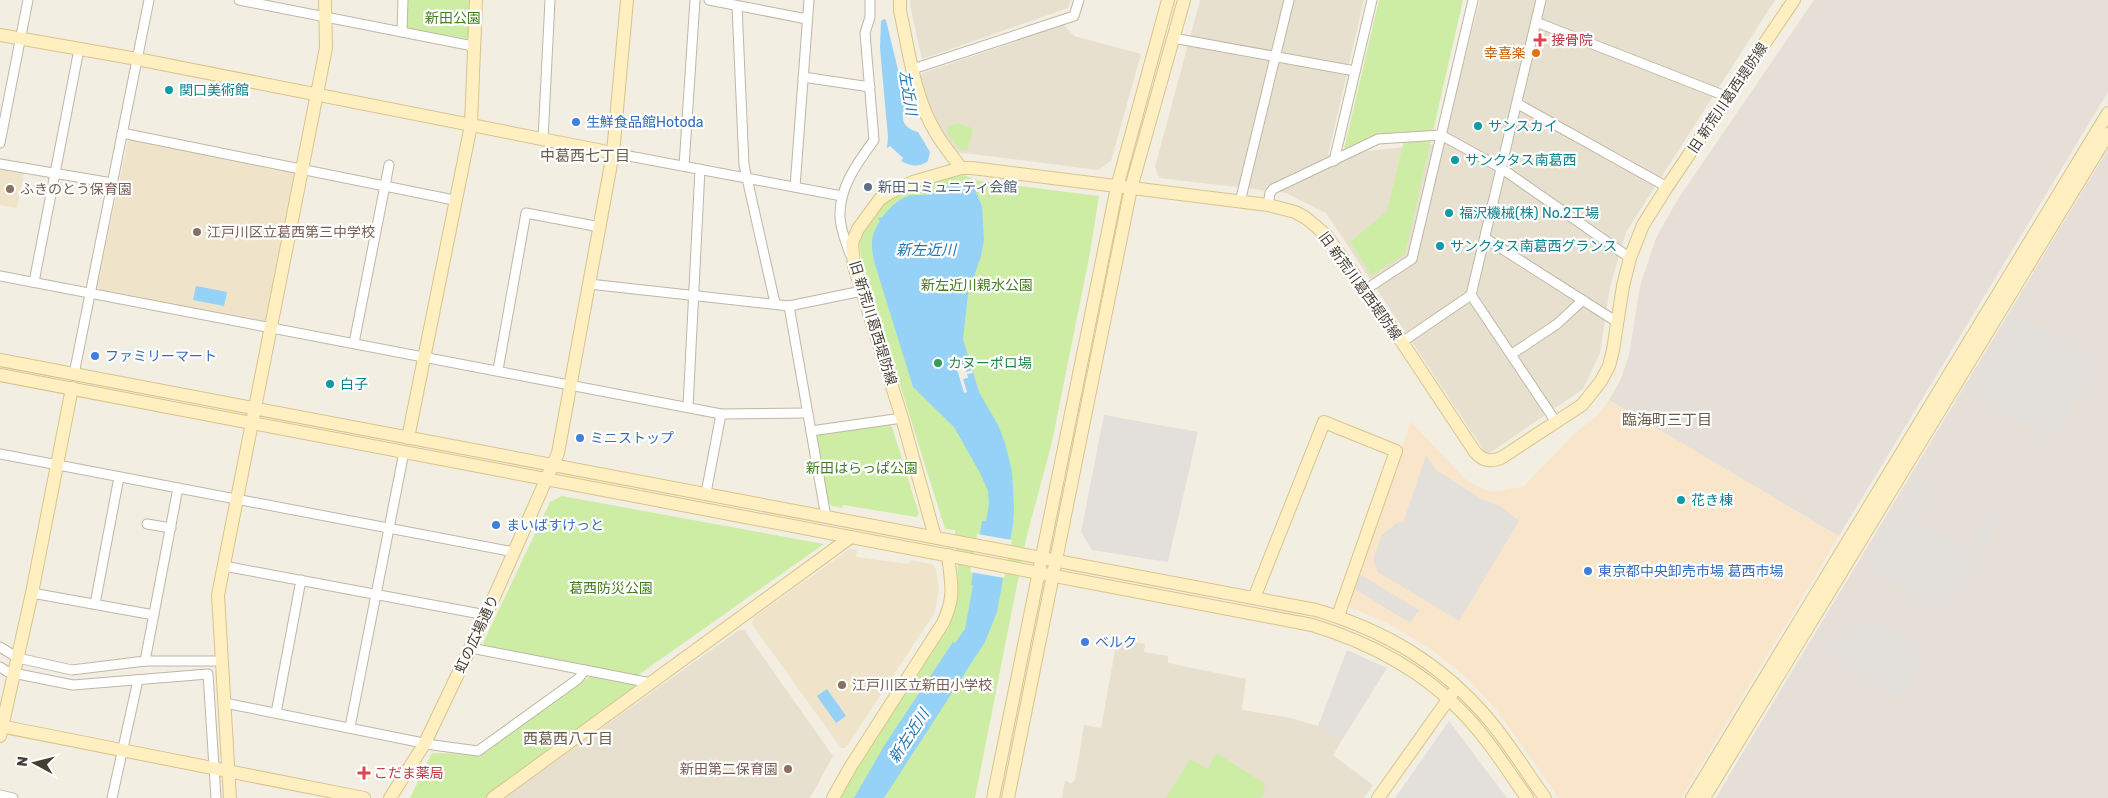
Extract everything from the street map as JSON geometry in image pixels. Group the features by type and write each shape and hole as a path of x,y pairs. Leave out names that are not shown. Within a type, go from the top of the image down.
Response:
{"street":[{"path":"0,142 28,0"},
{"path":"74,374 149,0"},
{"path":"242,0 473,46"},
{"path":"230,798 218,595 318,95 326,48 325,0"},
{"path":"402,32 403,0"},
{"path":"408,438 454,200 471,125 476,0"},
{"path":"543,139 550,0"},
{"name":"虹の広場通り","path":"390,798 425,743 486,616 558,453 614,153 627,0"},
{"path":"684,166 695,0"},
{"path":"709,0 740,4 807,19"},
{"path":"795,187 809,0"},
{"path":"854,266 844,238 840,216 842,196 856,165 874,140 865,33 870,17 870,0"},
{"path":"900,0 900,11 913,69 925,110 935,133 961,168"},
{"path":"913,69 1074,16 1079,0"},
{"path":"993,798 1117,187 1168,0"},
{"path":"1008,798 1131,188 1184,0"},
{"path":"1240,202 1289,0"},
{"path":"1334,161 1372,0"},
{"path":"1365,290 1412,259 1474,0"},
{"path":"1402,342 1471,295 1518,104 1541,0"},
{"name":"旧 新荒川葛西堤防線","path":"936,537 902,418 854,266 852,243 858,229 880,199 901,186 961,168 972,168 1268,205 1295,212 1326,235 1402,342 1480,458 1486,461 1494,461 1582,405 1601,381 1613,350 1623,286 1630,258 1643,225 1794,0"},
{"path":"740,4 744,165 776,303"},
{"path":"1536,22 1728,97"},
{"path":"0,35 136,59 700,170 842,196"},
{"path":"1173,38 1355,71"},
{"path":"34,282 79,49"},
{"path":"803,76 870,87"},
{"path":"1518,104 1667,187"},
{"path":"2009,287 2108,113"},
{"path":"122,134 454,200"},
{"path":"1692,798 1835,571 2009,287 2108,134"},
{"path":"1268,205 1270,193 1273,189 1378,139 1441,135 1501,168 1630,258"},
{"path":"0,164 112,183"},
{"path":"354,343 389,165"},
{"path":"688,407 700,170"},
{"path":"498,370 526,213 600,227"},
{"path":"1485,238 1617,322"},
{"path":"0,276 721,414 808,413"},
{"path":"589,284 776,303 789,306 862,291"},
{"path":"1471,295 1556,422"},
{"path":"1512,354 1557,324 1583,300"},
{"path":"789,306 826,517"},
{"path":"0,360 964,542 1316,610 1338,616 1401,644 1430,664 1490,721 1546,798"},
{"path":"0,376 72,388 948,555 1018,570 1303,623 1333,631 1394,658 1414,671 1449,700 1482,734 1527,798"},
{"path":"72,388 32,593 1,729 364,798"},
{"path":"706,493 721,414"},
{"path":"811,431 902,418"},
{"path":"1254,598 1324,422 1396,451 1338,616"},
{"path":"350,727 404,452"},
{"path":"0,454 514,552"},
{"path":"95,604 119,477"},
{"path":"145,661 178,488"},
{"path":"148,524 171,528"},
{"path":"493,798 851,537"},
{"path":"833,798 850,766 944,623 950,607 953,588 948,555"},
{"path":"224,566 486,616"},
{"path":"1704,798 1835,571"},
{"path":"276,713 301,580"},
{"path":"32,593 154,615"},
{"path":"0,647 18,658 72,670 145,661 222,660"},
{"path":"471,648 651,683"},
{"path":"0,667 8,672 73,685 208,674 216,798"},
{"path":"225,703 425,743 478,750 578,679 585,670"},
{"path":"112,798 138,680"},
{"path":"1378,798 1457,688"},
{"path":"0,795 13,798"}],"shaded area":[{"path":"911,0 1071,0 1068,8 922,59 910,5"},
{"path":"1200,0 1364,0 1328,155 1443,143 1480,0 1775,0 1626,232 1610,287 1600,353 1583,389 1487,455 1326,213 1286,193 1159,178 1155,167"},
{"path":"1814,0 2108,0 2108,92 1839,536 1609,400 1621,379 1629,355 1640,286 1656,238 1678,199"},
{"path":"1064,25 1074,36 1141,54 1111,161 1098,170 956,152 940,131 924,94 920,76 923,73"},
{"name":"江戸川区立葛西第三中学校","path":"131,139 295,173 296,177 266,322 101,291 97,287 128,141"},
{"path":"2108,149 2108,798 1716,798 1736,764"},
{"name":"ふきのとう保育園","path":"2,168 24,172 17,208 0,205 0,170"},
{"path":"2016,315 2095,361 2093,374 2052,441 1970,392"},
{"name":"東京都中央卸売市場 葛西市場","path":"1609,400 1839,536 1681,798 1559,798 1495,708 1466,677 1428,647 1390,625 1346,605 1411,422 1467,481 1491,492 1523,487 1576,432 1598,415"},
{"path":"1104,415 1198,432 1168,562 1092,550 1081,532"},
{"path":"1426,456 1436,470 1480,498 1500,506 1519,521 1459,621 1378,572 1373,560 1382,535 1398,522 1403,523"},
{"path":"1918,475 1926,479 1921,488 1928,493 1915,515 1900,505"},
{"path":"1897,509 1979,559 1958,595 1954,593 1942,613 1864,565"},
{"path":"1992,512 2003,519 1985,548 1974,541"},
{"name":"江戸川区立新田小学校","path":"850,549 857,550 856,557 909,564 910,560 932,564 936,569 939,589 935,612 846,748 841,748 751,623 754,620 753,618"},
{"path":"1361,575 1419,610 1410,623 1353,588"},
{"path":"1867,616 1923,650 1917,669 1900,698 1823,651 1830,637 1838,636 1841,639 1848,628 1857,633"},
{"path":"739,630 744,630 833,756 810,798 504,798"},
{"path":"1117,640 1145,644 1144,652 1168,656 1168,663 1246,679 1242,710 1291,718 1318,726 1342,740 1333,755 1373,785 1364,798 1062,798 1065,781 1071,783 1075,780 1084,725 1101,728"},
{"path":"1347,650 1387,668 1342,740 1318,726"},
{"path":"1449,721 1507,798 1395,798"}],"green space":[{"name":"新田公園","path":"408,0 471,0 469,39 406,28"},
{"path":"1379,0 1463,0 1405,254 1372,275 1350,242 1387,211 1406,132 1376,134 1344,149"},
{"path":"957,123 972,128 973,131 967,151 959,149 948,134 947,129 949,126"},
{"name":"新左近川親水公園","path":"965,175 974,180 1099,196 1089,258 1052,442 1026,539 975,798 840,798 855,769 949,627 958,591 955,530 945,529 862,263 859,241 862,231 883,202 933,180"},
{"name":"新田はらっぱ公園","path":"888,424 892,427 919,514 916,517 843,505 842,508 832,506 828,502 817,437 819,434"},
{"name":"葛西防災公園","path":"562,496 824,544 637,676 485,648 483,643 550,502"},
{"path":"592,675 637,683 636,686 488,798 410,798 432,753 479,754"},
{"path":"1216,753 1264,783 1265,789 1261,798 1166,798 1190,759 1208,769"}],"water":[{"path":"886,20 907,107 903,116 904,123 913,131 918,132 930,152 928,161 921,165 914,166 904,163 901,161 903,158 890,146 887,148 888,137 880,48 881,21"},
{"name":"新左近川","path":"972,183 982,206 984,240 981,256 968,294 963,339 979,392 998,425 1005,443 1012,471 1013,525 997,612 985,642 884,798 854,798 884,746 953,642 955,643 965,629 982,521 986,521 989,504 988,491 980,473 954,427 913,387 874,261 872,249 874,231 880,221 878,219 882,218 896,203 909,196 925,195 941,188"},
{"path":"196,286 227,292 224,306 193,300"},
{"path":"827,689 846,716 836,723 817,696"}],"pier":[{"path":"955,354 959,366 964,364 966,372 972,370 973,373 967,374 968,378 963,379 967,392 964,393 953,355"},
{"path":"977,534 1012,540 1004,578 970,572"}],"place":[{"name":"接骨院","path":"1540,40"},
{"name":"幸喜楽","path":"1536,53"},
{"name":"関口美術館","path":"169,90"},
{"name":"生鮮食品館Hotoda","path":"576,122"},
{"name":"サンスカイ","path":"1478,126"},
{"name":"サンクタス南葛西","path":"1455,160"},
{"name":"新田コミュニティ会館","path":"868,187"},
{"name":"ふきのとう保育園","path":"10,189"},
{"name":"福沢機械(株) No.2工場","path":"1449,213"},
{"name":"江戸川区立葛西第三中学校","path":"197,232"},
{"name":"サンクタス南葛西グランス","path":"1440,246"},
{"name":"ファミリーマート","path":"95,356"},
{"name":"カヌーポロ場","path":"938,363"},
{"name":"白子","path":"330,384"},
{"name":"ミニストップ","path":"580,438"},
{"name":"花き棟","path":"1681,500"},
{"name":"まいばすけっと","path":"496,525"},
{"name":"東京都中央卸売市場 葛西市場","path":"1588,571"},
{"name":"ベルク","path":"1085,642"},
{"name":"江戸川区立新田小学校","path":"842,685"},
{"name":"新田第二保育園","path":"788,769"},
{"name":"こだま薬局","path":"364,773"}],"district":[{"name":"中葛西七丁目","path":"585,156"},
{"name":"臨海町三丁目","path":"1667,420"},
{"name":"西葛西八丁目","path":"568,739"}],"water label":[{"name":"左近川","path":"908,93"}]}
